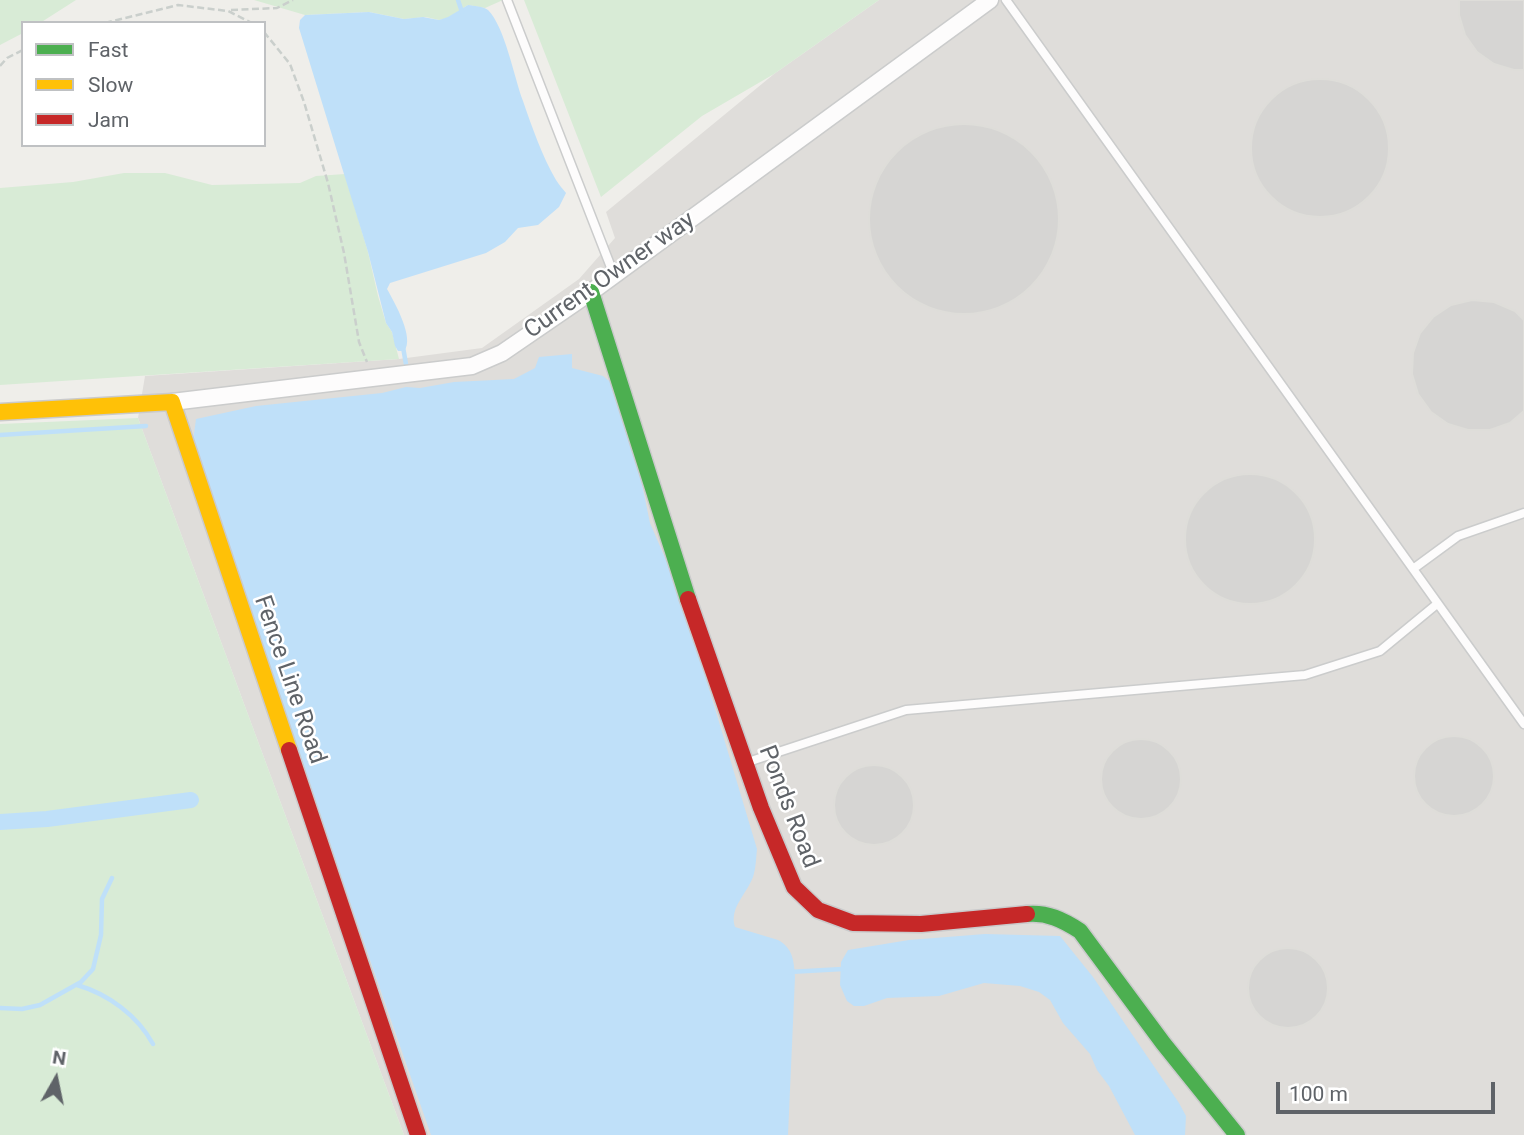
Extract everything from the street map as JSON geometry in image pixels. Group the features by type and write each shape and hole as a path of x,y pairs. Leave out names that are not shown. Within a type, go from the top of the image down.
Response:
{"street":[{"name":"Current Owner way","path":"172,402 472,366 502,353 591,292 989,0"},
{"name":"Ponds Road","path":"591,292 679,572 761,808 794,887 818,909 853,923 921,924 1038,913 1063,920 1080,931 1163,1043 1237,1135"},
{"path":"0,412 172,402"},
{"name":"Fence Line Road","path":"172,402 418,1135"}],"lane":[{"path":"507,0 614,275"},
{"path":"1006,0 1524,724"},
{"path":"1413,569 1458,536 1524,513"},
{"path":"745,763 906,710 1305,675 1380,651 1437,604"}],"path":[{"path":"113,21 178,5 228,11 277,8 293,0"},
{"path":"228,11 248,21"},
{"path":"266,35 289,64 308,116 328,183 344,253 359,342 373,378"},
{"path":"0,66 7,58 21,51"}],"shaded area":[{"path":"879,0 1524,0 1524,1135 404,1135 138,418 145,376 399,359 482,348 579,279 615,238 606,212 774,74"}],"green space":[{"path":"0,0 76,0 43,21 21,21 21,34 0,45"},
{"path":"254,0 503,0 485,8 468,5 448,18 439,20 426,17 404,19 369,12 305,15"},
{"path":"524,0 879,0 774,74 702,116 601,197"},
{"path":"124,173 165,173 212,185 300,183 316,176 345,174 378,296 399,359 0,385 0,188 73,182"},
{"path":"138,418 404,1135 0,1135 0,424"}],"water":[{"path":"468,5 488,10 494,18 538,141 551,171 566,193 559,207 538,225 518,228 505,242 486,253 390,283 387,289 403,321 407,338 404,351 398,351 386,323 368,252 299,28 300,20 305,15 369,12 404,19 423,17 439,20"},
{"path":"572,354 572,368 603,376 613,384 639,470 650,523 681,595 757,849 753,877 734,914 735,927 778,940 790,951 793,960 795,977 788,1135 431,1135 192,449 196,419 256,406 382,393 406,387 514,379 535,368 539,357"},
{"path":"985,934 1060,936 1093,977 1179,1103 1186,1116 1185,1135 1135,1135 1090,1054 1063,1023 1050,1000 1039,992 1020,986 984,983 939,996 887,998 864,1006 854,1006 847,1001 840,985 841,962 848,950 909,940"}],"building":[{"path":"1459,0 1524,0 1524,70 1494,64 1477,52 1465,35 1459,15"},
{"path":"1320,79 1346,84 1369,99 1384,122 1389,148 1384,174 1369,197 1346,212 1320,217 1294,212 1271,197 1256,174 1251,148 1256,122 1271,99 1294,84"},
{"path":"964,124 1000,132 1017,140 1031,152 1043,166 1051,183 1059,219 1051,255 1043,272 1031,286 1017,298 1000,306 964,314 928,306 911,298 897,286 885,272 877,255 869,219 877,183 885,166 897,152 911,140 928,132"},
{"path":"1472,300 1494,302 1515,311 1524,320 1524,411 1510,423 1490,430 1468,430 1448,424 1431,412 1418,394 1412,374 1413,353 1420,333 1433,317 1451,305"},
{"path":"1250,474 1275,479 1296,493 1310,514 1315,539 1310,564 1296,585 1275,599 1250,604 1225,599 1204,585 1190,564 1185,539 1190,514 1204,493 1225,479"},
{"path":"1454,736 1469,739 1482,748 1491,761 1494,776 1491,791 1482,804 1469,813 1454,816 1439,813 1426,804 1417,791 1414,776 1417,761 1426,748 1439,739"},
{"path":"1141,739 1156,742 1169,751 1178,764 1181,779 1178,794 1169,807 1156,816 1141,819 1126,816 1113,807 1104,794 1101,779 1104,764 1113,751 1126,742"},
{"path":"874,765 889,768 902,777 911,790 914,805 911,820 902,833 889,842 874,845 859,842 846,833 837,820 834,805 837,790 846,777 859,768"},
{"path":"1288,948 1303,951 1316,960 1325,973 1328,988 1325,1003 1316,1016 1303,1025 1288,1028 1273,1025 1260,1016 1251,1003 1248,988 1251,973 1260,960 1273,951"}],"waterway":[{"path":"458,0 462,12"},
{"path":"403,347 407,370"},
{"path":"0,435 146,426"},
{"path":"0,822 47,819 191,800"},
{"path":"0,1008 22,1009 40,1005 81,982 93,969 101,935 102,899 112,878"},
{"path":"789,972 843,969"},
{"path":"77,985 100,994 121,1007 139,1024 153,1044"}],"traffic: fast":[{"path":"591,292 688,599"},
{"path":"1027,914 1055,918 1080,931 1163,1043 1237,1135"}],"traffic: slow":[{"path":"0,412 172,402 289,750"}],"traffic: jam":[{"path":"688,599 761,808 794,887 818,910 853,923 921,924 1027,914"},
{"path":"289,750 418,1135"}]}
